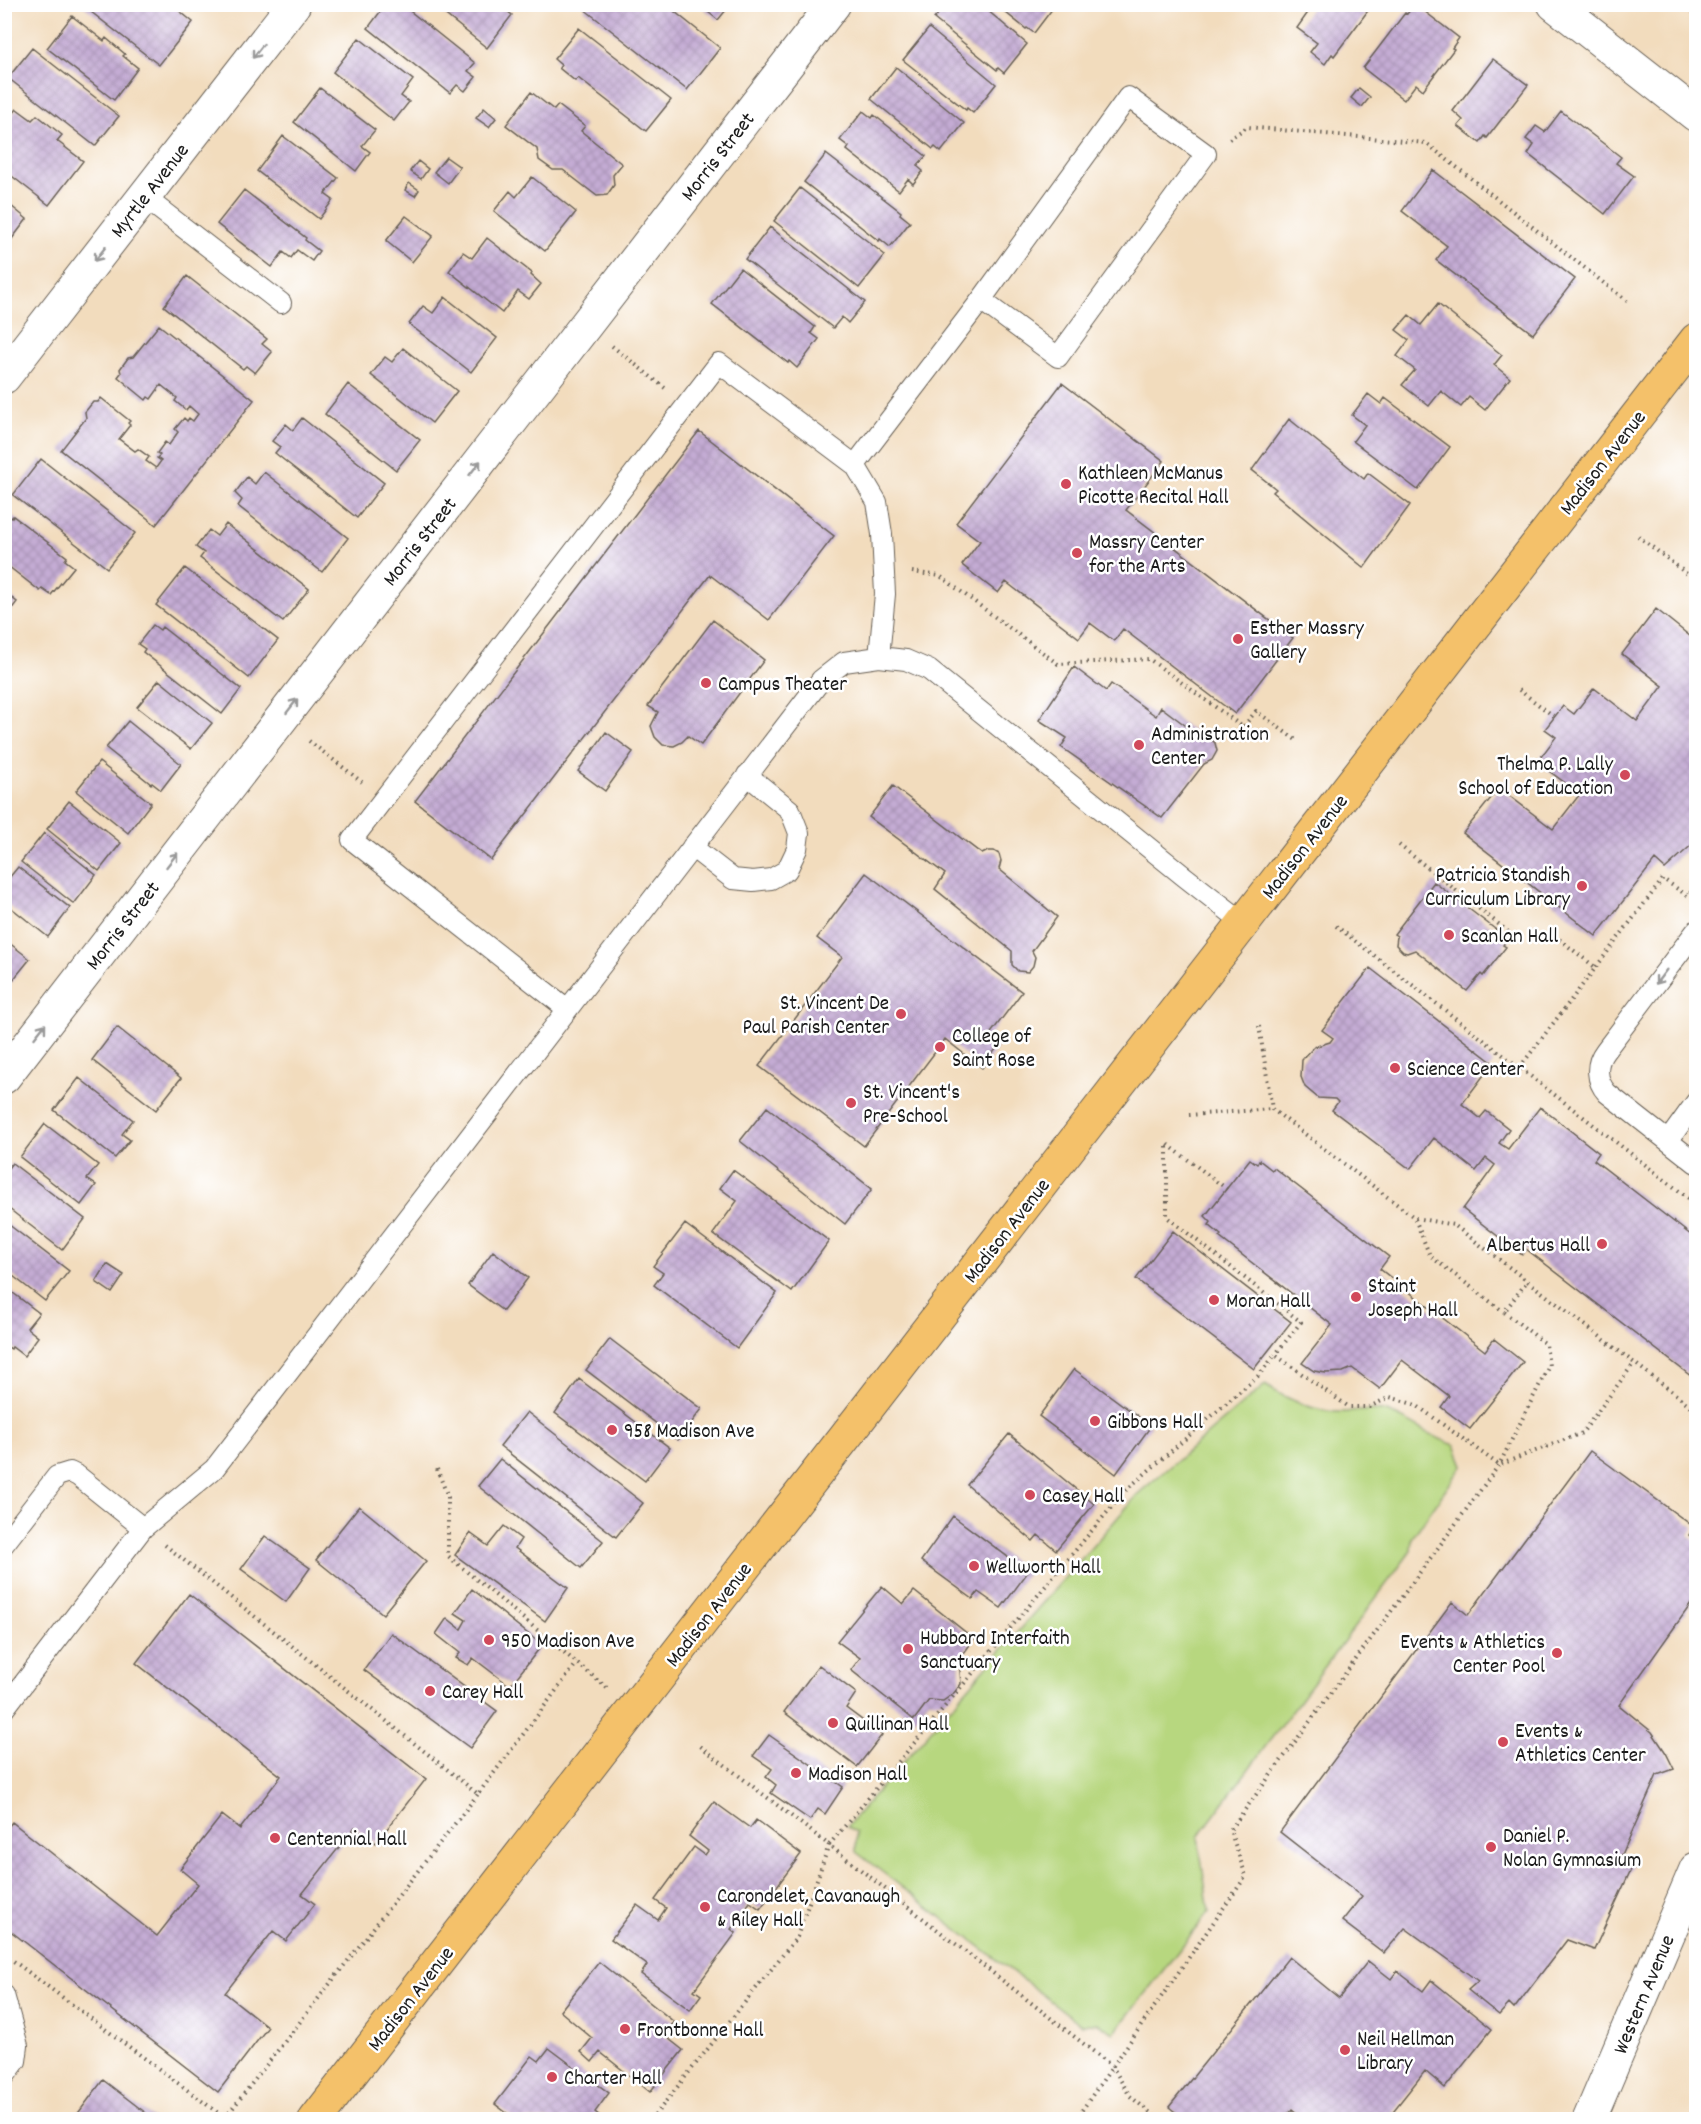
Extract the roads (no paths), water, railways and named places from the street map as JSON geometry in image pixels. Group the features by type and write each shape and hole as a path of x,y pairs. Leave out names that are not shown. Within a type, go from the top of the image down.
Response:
{"main road":[{"name":"Madison Avenue","path":"315,2120 1696,340"}],"street":[{"name":"Myrtle Avenue","path":"4,376 294,4"},
{"name":"Morris Street","path":"4,1077 834,4"},
{"path":"1554,4 1696,115"},
{"name":"Western Avenue","path":"1589,2120 1696,1869"}],"lane":[{"path":"855,465 981,300 1128,97 1206,154 1058,357 981,300"},
{"path":"144,196 281,303"},
{"path":"566,1008 352,840 719,363 855,465 877,502 882,534 885,594 879,657"},
{"path":"4,1709 143,1528 214,1469 566,1008 821,680 844,662 879,657 906,660 928,670 1244,923"},
{"path":"692,847 733,879 753,881 771,879 787,870 796,849 799,833 790,810 747,775"},
{"path":"1696,931 1601,1056 1598,1069 1600,1082 1606,1094 1696,1163"},
{"path":"1668,1141 1696,1102"},
{"path":"4,1544 57,1476 70,1472 143,1528"},
{"path":"4,1995 18,2046 16,2061 4,2077"}],"place":[{"name":"Kathleen McManus Picotte Recital Hall","path":"1066,484"},
{"name":"Massry Center for the Arts","path":"1077,553"},
{"name":"Esther Massry Gallery","path":"1238,639"},
{"name":"Campus Theater","path":"706,683"},
{"name":"Administration Center","path":"1139,745"},
{"name":"Thelma P. Lally School of Education","path":"1625,775"},
{"name":"Patricia Standish Curriculum Library","path":"1582,886"},
{"name":"Scanlan Hall","path":"1449,935"},
{"name":"St. Vincent De Paul Parish Center","path":"901,1014"},
{"name":"College of Saint Rose","path":"940,1047"},
{"name":"Science Center","path":"1395,1068"},
{"name":"St. Vincent's Pre-School","path":"851,1103"},
{"name":"Albertus Hall","path":"1602,1244"},
{"name":"Staint Joseph Hall","path":"1356,1297"},
{"name":"Moran Hall","path":"1214,1300"},
{"name":"Gibbons Hall","path":"1095,1421"},
{"name":"958 Madison Ave","path":"612,1430"},
{"name":"Casey Hall","path":"1030,1495"},
{"name":"Wellworth Hall","path":"974,1566"},
{"name":"950 Madison Ave","path":"489,1640"},
{"name":"Hubbard Interfaith Sanctuary","path":"908,1649"},
{"name":"Events & Athletics Center Pool","path":"1557,1653"},
{"name":"Carey Hall","path":"430,1691"},
{"name":"Quillinan Hall","path":"833,1723"},
{"name":"Events & Athletics Center","path":"1503,1742"},
{"name":"Madison Hall","path":"796,1773"},
{"name":"Centennial Hall","path":"275,1838"},
{"name":"Daniel P. Nolan Gymnasium","path":"1491,1847"},
{"name":"Carondelet, Cavanaugh & Riley Hall","path":"705,1907"},
{"name":"Frontbonne Hall","path":"625,2029"},
{"name":"Neil Hellman Library","path":"1345,2050"},
{"name":"Charter Hall","path":"552,2077"}]}
